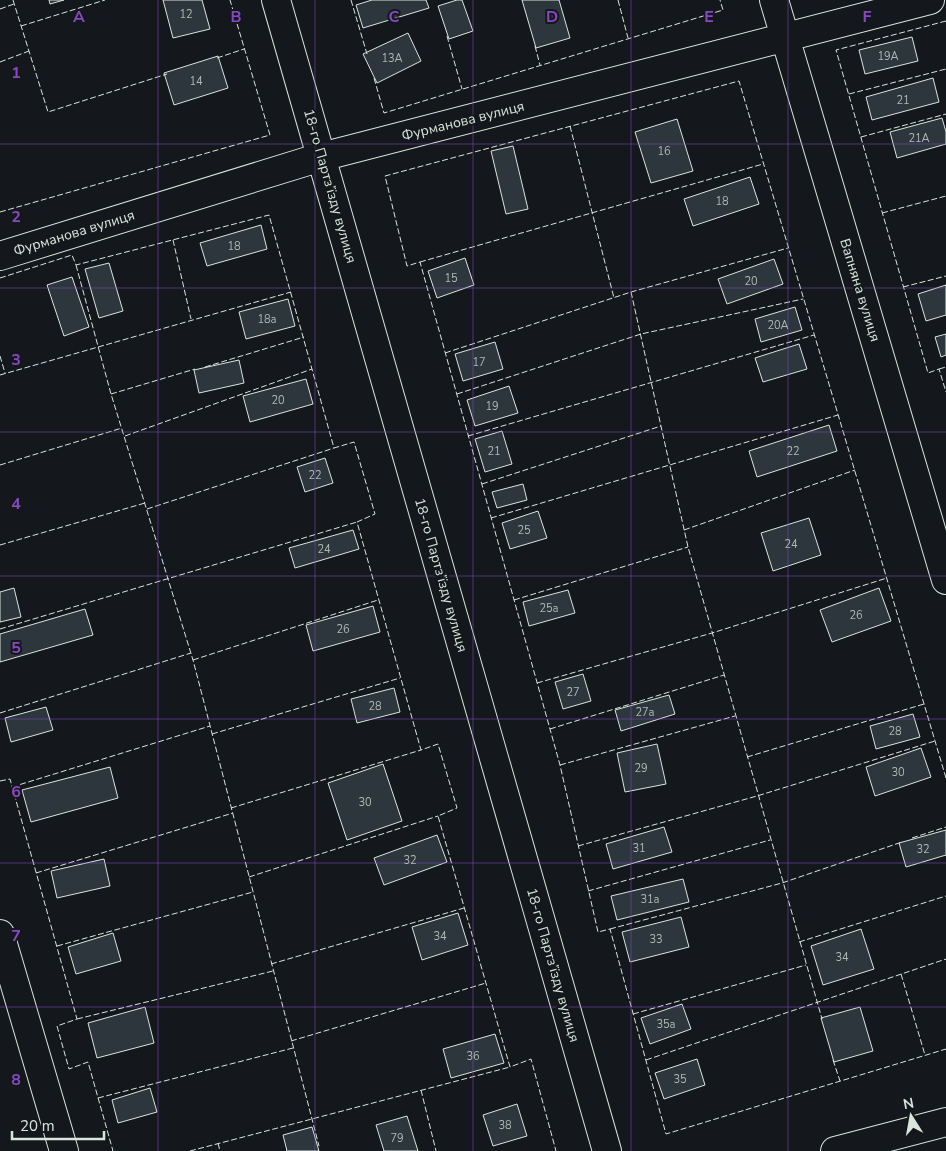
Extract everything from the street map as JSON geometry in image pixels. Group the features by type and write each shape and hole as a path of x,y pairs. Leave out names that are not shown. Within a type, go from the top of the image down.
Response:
{"street":[{"name":"18-го Партз’їзду вулиця","path":"276,0 606,1151"},
{"name":"Вапняна вулиця","path":"774,0 946,580"},
{"name":"Фурманова вулиця","path":"0,256 321,157 930,0"},
{"path":"0,934 64,1151"},
{"path":"835,1151 946,1122"}],"building":[{"path":"49,0 64,0 50,4"},
{"path":"163,0 202,0 210,29 173,38"},
{"path":"372,0 426,0 429,8 363,28 356,5"},
{"path":"462,0 473,31 449,39 438,6"},
{"path":"522,0 559,0 570,38 536,48"},
{"path":"408,33 421,61 377,83 363,54"},
{"path":"912,37 918,61 865,74 859,50"},
{"path":"218,56 228,88 174,105 164,73"},
{"path":"933,78 939,102 872,120 866,97"},
{"path":"942,118 946,132 946,144 897,158 890,132"},
{"path":"677,119 693,171 651,183 635,132"},
{"path":"513,146 528,209 506,214 491,151"},
{"path":"750,177 759,204 693,226 684,199"},
{"path":"261,225 267,249 207,266 200,243"},
{"path":"465,258 474,285 437,298 428,271"},
{"path":"774,259 783,284 727,304 718,279"},
{"path":"109,263 123,311 99,318 85,269"},
{"path":"72,277 89,327 64,336 47,285"},
{"path":"946,285 946,315 926,321 918,294"},
{"path":"288,299 295,326 246,339 239,312"},
{"path":"795,307 802,330 761,342 755,319"},
{"path":"946,334 946,355 941,357 935,337"},
{"path":"495,342 503,369 463,381 455,354"},
{"path":"799,344 807,369 763,382 755,358"},
{"path":"239,360 244,383 199,393 194,370"},
{"path":"306,379 313,404 250,422 243,396"},
{"path":"509,386 518,413 475,426 467,400"},
{"path":"829,425 837,451 757,477 749,451"},
{"path":"502,431 512,464 485,472 475,439"},
{"path":"325,458 333,483 305,492 297,467"},
{"path":"523,484 527,500 497,508 492,492"},
{"path":"538,511 547,538 510,549 502,523"},
{"path":"809,518 821,555 773,571 761,533"},
{"path":"353,530 359,549 295,568 289,548"},
{"path":"14,588 21,617 0,622 0,592"},
{"path":"879,588 891,621 832,642 820,610"},
{"path":"568,590 575,613 529,626 523,602"},
{"path":"373,606 380,632 313,651 306,625"},
{"path":"85,609 93,635 0,662 0,634"},
{"path":"583,674 591,701 563,709 555,682"},
{"path":"394,688 400,712 357,723 351,699"},
{"path":"669,695 675,714 621,731 615,710"},
{"path":"46,707 53,730 11,742 5,718"},
{"path":"913,714 920,737 876,749 870,726"},
{"path":"657,744 666,784 625,792 617,753"},
{"path":"921,748 931,777 875,796 866,767"},
{"path":"383,764 402,821 347,840 328,783"},
{"path":"110,767 118,798 31,822 22,790"},
{"path":"664,827 672,852 613,869 606,844"},
{"path":"946,830 946,855 906,867 899,843"},
{"path":"437,835 447,862 384,885 374,858"},
{"path":"104,859 110,886 57,898 51,871"},
{"path":"683,879 689,902 617,920 611,896"},
{"path":"458,913 468,945 422,960 412,927"},
{"path":"681,917 689,947 630,962 622,932"},
{"path":"861,929 874,969 823,985 811,946"},
{"path":"113,933 121,961 76,974 68,947"},
{"path":"682,1004 691,1029 650,1044 641,1018"},
{"path":"145,1007 154,1043 97,1058 88,1023"},
{"path":"860,1007 873,1051 834,1062 821,1018"},
{"path":"495,1034 504,1063 451,1078 443,1049"},
{"path":"697,1059 705,1085 664,1099 655,1073"},
{"path":"150,1088 157,1112 118,1123 112,1100"},
{"path":"517,1104 527,1136 493,1146 483,1115"},
{"path":"407,1116 418,1151 384,1151 376,1125"},
{"path":"312,1127 319,1151 287,1151 283,1135"}],"fence":[{"path":"13,0 48,112 167,74"},
{"path":"21,26 105,0"},
{"path":"0,212 270,135 230,0"},
{"path":"351,0 367,54"},
{"path":"618,0 628,38"},
{"path":"374,78 384,113 723,10 720,0"},
{"path":"0,9 14,4"},
{"path":"946,21 836,50 928,373 939,369 946,392"},
{"path":"447,36 462,89"},
{"path":"535,46 540,65"},
{"path":"217,58 244,49"},
{"path":"0,62 29,51"},
{"path":"849,94 946,69"},
{"path":"946,778 739,81 385,176 407,266 420,262 560,765 598,932 610,929 666,1134 946,1049"},
{"path":"861,137 946,114"},
{"path":"570,126 614,298"},
{"path":"420,262 763,164"},
{"path":"882,213 946,196"},
{"path":"0,278 72,255 76,265 269,215 334,448 354,442 375,514 357,522 421,750 438,744 457,808 438,816 510,1067 531,1059 556,1151"},
{"path":"173,240 191,319"},
{"path":"445,353 631,292 788,248"},
{"path":"76,265 111,394 193,660 319,1146"},
{"path":"903,287 946,276"},
{"path":"0,375 291,292"},
{"path":"631,292 688,547 822,1019"},
{"path":"457,394 641,334 803,299"},
{"path":"468,436 814,335"},
{"path":"205,367 304,337"},
{"path":"0,356 5,373"},
{"path":"939,369 946,367"},
{"path":"111,394 195,369"},
{"path":"125,436 312,369"},
{"path":"491,518 838,415"},
{"path":"482,484 661,426"},
{"path":"0,465 122,428"},
{"path":"147,509 334,448"},
{"path":"684,530 855,470"},
{"path":"0,545 145,503"},
{"path":"0,629 357,522"},
{"path":"514,600 688,547"},
{"path":"537,683 712,633 887,578"},
{"path":"193,660 378,600"},
{"path":"0,713 191,653"},
{"path":"550,729 724,675"},
{"path":"212,734 400,678"},
{"path":"747,757 924,704"},
{"path":"560,765 735,716"},
{"path":"12,787 210,726"},
{"path":"578,846 757,796 935,741"},
{"path":"231,808 421,750"},
{"path":"0,781 10,779 77,1019 57,1026 69,1069 88,1062 113,1151"},
{"path":"36,873 233,813"},
{"path":"249,877 438,816"},
{"path":"912,838 946,827"},
{"path":"588,891 770,840"},
{"path":"610,929 782,883 902,842"},
{"path":"57,946 253,892"},
{"path":"799,942 946,896"},
{"path":"271,964 464,908"},
{"path":"646,1060 946,959"},
{"path":"633,1014 806,965"},
{"path":"77,1019 273,971"},
{"path":"901,974 925,1055"},
{"path":"291,1041 486,983"},
{"path":"98,1098 293,1048"},
{"path":"833,1060 840,1081"},
{"path":"190,1151 510,1067"},
{"path":"421,1090 436,1151"},
{"path":"218,1143 220,1151"}]}
